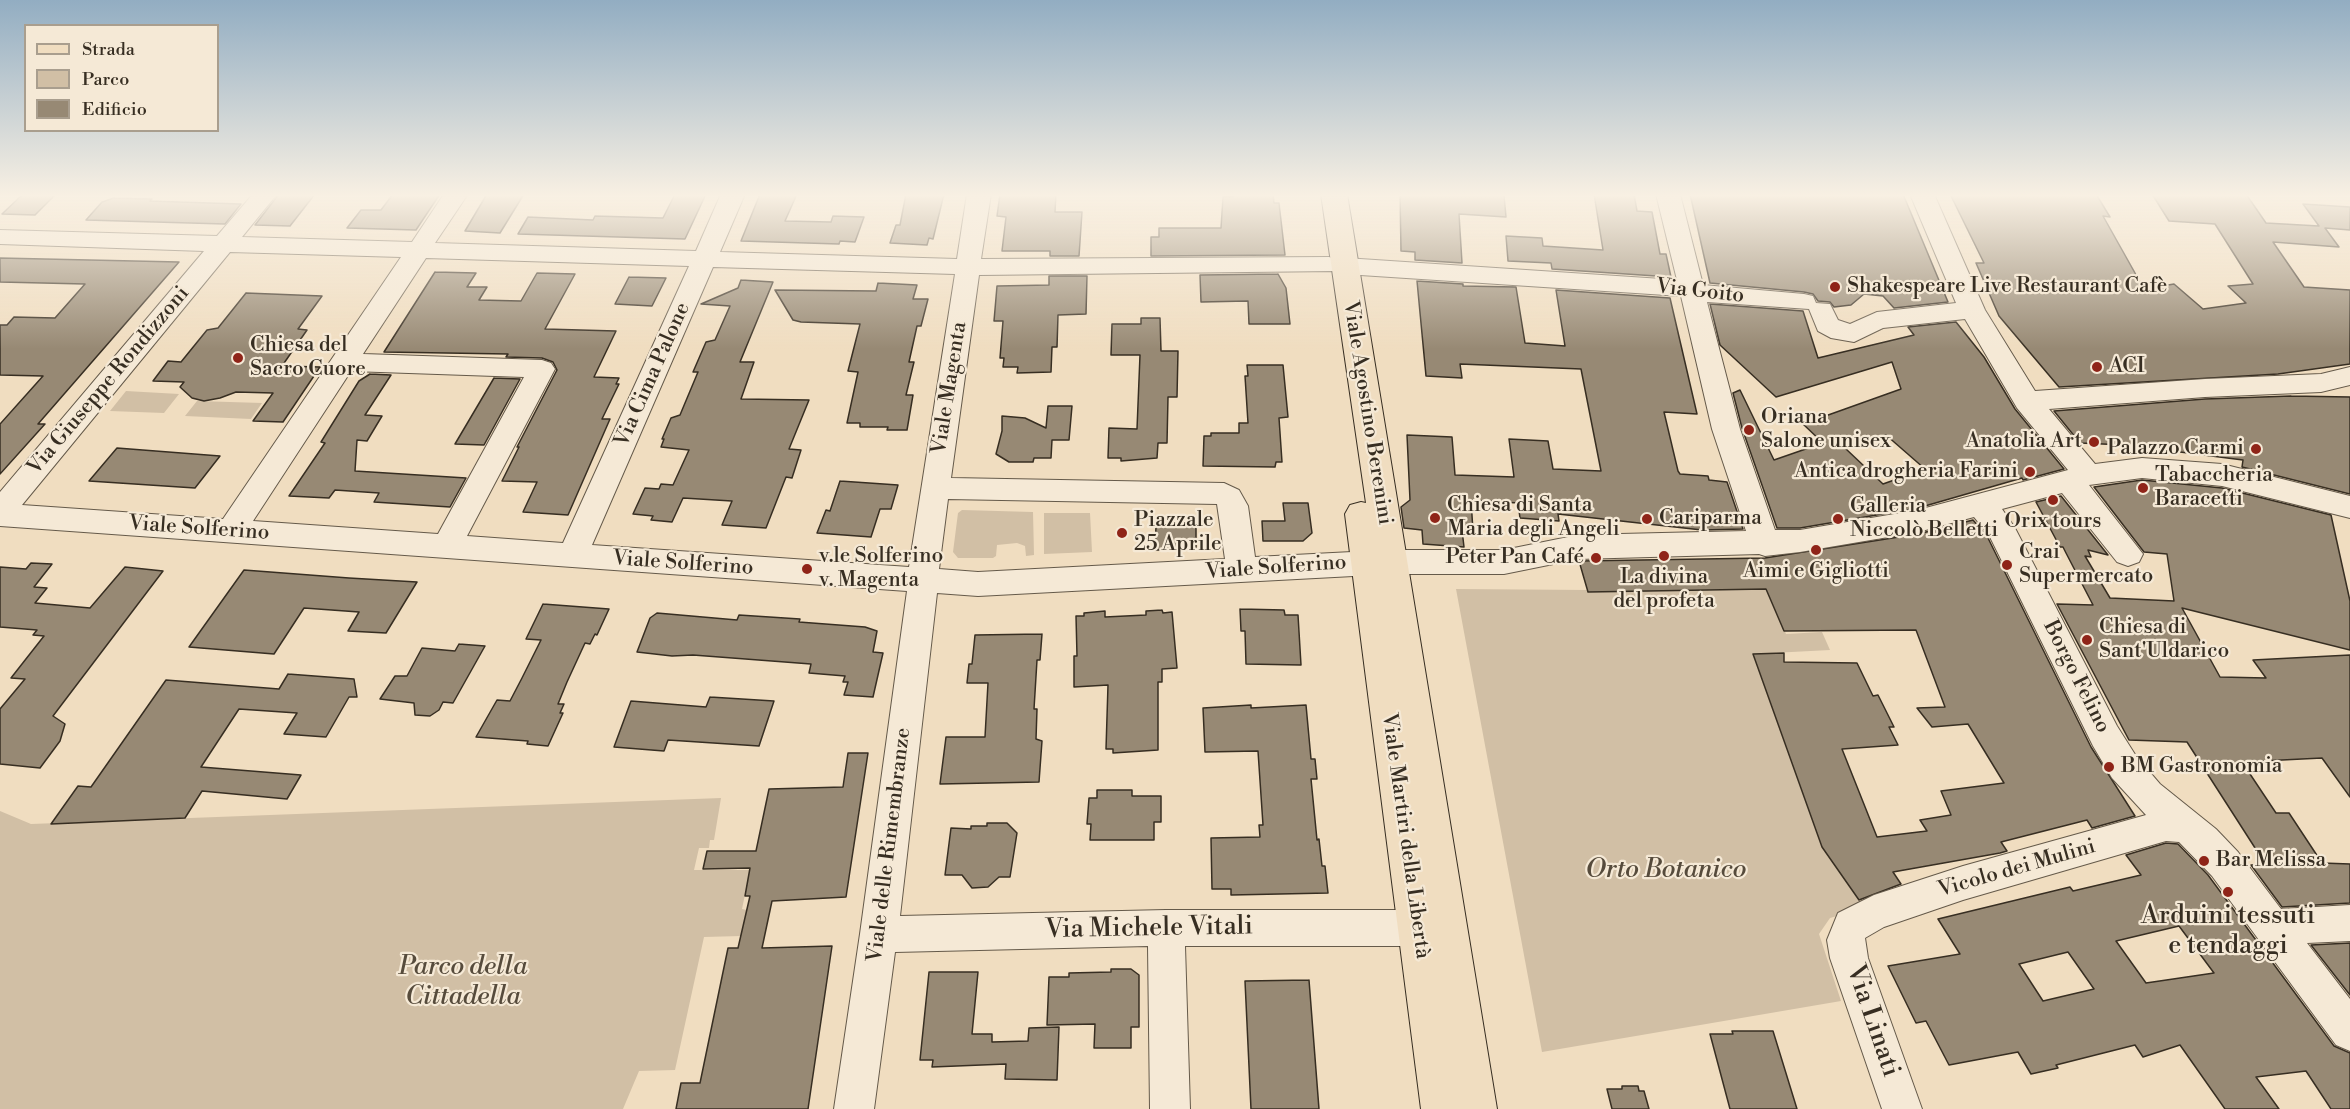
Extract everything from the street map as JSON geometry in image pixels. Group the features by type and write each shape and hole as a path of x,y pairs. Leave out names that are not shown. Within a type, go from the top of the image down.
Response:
{"main road":[{"name":"Viale Agostino Berenini","path":"1332,246 1337,266 1379,562"},
{"name":"Viale Agostino Berenini","path":"1337,266 1339,246"},
{"path":"1379,562 1424,769 1475,1109"},
{"name":"Viale Martiri della Libertà","path":"1379,562 1418,928 1443,1109"}],"street":[{"name":"Via Giuseppe Rondizzoni","path":"0,513 222,246"},
{"name":"Via Goito","path":"280,246 969,267 1337,266 1690,289 1705,294 1813,306 1827,326 1840,332 1854,333 1877,320 1972,310"},
{"path":"230,532 421,246"},
{"name":"Via Cima Palone","path":"572,556 710,246"},
{"name":"Viale Magenta","path":"923,582 925,555 972,246"},
{"path":"1680,246 1726,429 1765,544"},
{"path":"1944,246 1972,310 2127,554"},
{"path":"344,362 542,369 446,548"},
{"path":"2028,401 2321,382 2350,376"},
{"path":"2321,382 2350,387"},
{"name":"Viale Solferino","path":"0,513 446,548 923,582 994,584 1241,560 1495,562 1578,547 1765,544 1808,540 1895,526 2078,478 2142,468 2204,472 2260,483 2350,507"},
{"path":"935,488 1216,493 1232,501 1241,560"},
{"name":"Borgo Felino","path":"1980,503 2000,528 2105,736 2124,767 2148,795 2193,831 2225,864 2350,1031"},
{"name":"Viale delle Rimembranze","path":"854,1109 879,934 923,582"},
{"name":"Vicolo dei Mulini","path":"1848,932 1856,921 1874,913 1996,873 2141,834 2166,825 2178,825 2193,831"},
{"path":"2272,927 2350,923"},
{"path":"1166,928 1170,1109"},
{"name":"Via Michele Vitali","path":"879,934 1166,928 1418,928"},
{"name":"Via Linati","path":"1848,932 1846,940 1849,958 1902,1109"}],"green space":[{"path":"126,391 179,394 164,413 110,411"},
{"path":"197,401 262,403 251,419 185,416"},
{"path":"962,510 1033,512 1034,555 1026,556 1025,546 1017,543 997,545 996,556 993,558 958,558 953,552 958,513"},
{"path":"1044,513 1090,513 1092,552 1044,554"},
{"name":"Orto Botanico","path":"1456,589 1588,590 1589,592 1767,589 1786,634 1822,632 1830,650 1753,654 1836,866 1864,908 1830,918 1819,934 1841,1001 1542,1052"},
{"name":"Parco della Cittadella","path":"721,798 714,840 710,840 709,848 699,848 694,870 750,870 742,909 747,910 741,936 704,937 675,1070 639,1071 623,1109 0,1109 0,811 31,824"}],"building":[{"path":"1003,246 1080,246 1079,256 1050,256 1050,251 1002,251"},
{"path":"1151,246 1284,246 1285,255 1151,256"},
{"path":"1401,246 1461,246 1462,263 1415,260 1415,252 1401,251"},
{"path":"1507,246 1543,246 1603,250 1602,246 1658,246 1660,254 1666,254 1671,277 1552,269 1551,263 1508,261"},
{"path":"1702,246 1925,246 1948,302 1894,308 1883,296 1864,294 1851,305 1834,307 1830,302 1818,301 1813,294 1804,292 1710,283"},
{"path":"1976,246 2120,246 2144,289 2174,284 2203,309 2246,303 2228,286 2253,284 2229,246 2276,246 2304,287 2350,290 2350,364 2278,374 2059,387 1999,316 1976,263 1984,263"},
{"path":"0,258 179,262 38,424 45,424 0,474 0,424 43,376 0,375 0,325 7,325 14,317 55,318 85,284 0,282"},
{"path":"435,272 476,273 467,287 487,287 479,300 521,301 537,273 575,274 545,329 616,331 594,377 619,378 616,384 619,384 602,419 610,419 568,515 523,512 537,482 502,481 557,370 553,362 542,358 506,357 508,354 384,352"},
{"path":"1278,274 1286,288 1290,324 1249,324 1248,301 1201,302 1200,275"},
{"path":"1049,276 1087,276 1086,314 1058,315 1057,347 1052,347 1051,372 1017,373 1018,367 1003,367 1004,358 1000,358 1003,321 994,321 997,286 1049,285"},
{"path":"629,277 666,278 652,306 615,304"},
{"path":"741,280 773,282 740,362 754,362 741,399 809,400 789,449 801,450 792,478 786,477 766,528 722,525 732,501 683,498 672,522 651,520 653,516 633,514 645,488 659,489 661,484 673,485 689,450 661,447 664,439 662,439 671,418 680,415 698,372 693,372 706,342 715,340 730,306 701,304 738,288"},
{"path":"1417,281 1463,284 1463,286 1516,287 1525,343 1565,346 1556,290 1670,298 1697,414 1664,412 1678,471 1680,474 1708,476 1709,480 1727,482 1743,529 1702,530 1558,514 1559,521 1520,518 1518,503 1471,500 1473,531 1462,530 1464,547 1423,544 1422,530 1404,528 1401,507 1410,500 1407,435 1452,437 1455,475 1514,477 1509,439 1548,441 1553,469 1601,471 1581,369 1460,364 1462,378 1426,376"},
{"path":"878,283 917,285 913,299 928,299 921,326 917,326 909,362 914,362 906,395 913,395 907,430 860,427 860,423 847,423 858,372 848,371 860,324 793,320 775,290 876,291"},
{"name":"Chiesa del Sacro Cuore","path":"246,293 322,296 298,329 307,330 282,366 320,367 283,422 253,421 273,393 236,392 204,401 192,398 180,387 184,382 153,381 168,361 181,362 207,330 218,328"},
{"path":"1710,304 1803,311 1818,358 1914,335 1908,327 1956,322 1984,357 2015,409 2064,469 2023,480 2022,478 1918,508 1800,528 1777,528 1742,428 1733,393 1740,390 1774,460 1823,443 1803,424 1901,389 1892,362 1776,397 1720,345","holes":["1886,435 1925,469 1883,484 1846,449"]},
{"path":"1141,318 1160,318 1161,351 1178,351 1177,397 1168,397 1167,443 1158,443 1157,458 1121,461 1121,458 1108,458 1109,428 1137,429 1140,355 1111,355 1112,324 1141,324"},
{"path":"1247,365 1283,365 1288,417 1279,418 1282,462 1276,462 1275,467 1203,466 1204,436 1211,436 1211,433 1239,433 1239,423 1248,423 1245,376 1248,376"},
{"path":"370,374 391,375 365,415 382,416 367,441 357,440 355,471 466,478 450,507 374,502 379,493 335,490 329,498 289,496 325,443 321,442 359,381"},
{"path":"494,378 520,379 484,445 455,444"},
{"path":"2291,396 2350,397 2350,494 2242,467 2243,460 2125,445 2080,443 2054,411 2205,399"},
{"path":"1048,406 1072,406 1069,440 1052,440 1051,458 1034,458 1033,462 1009,462 996,454 1002,431 1002,416 1025,418 1046,428"},
{"path":"117,448 220,456 195,488 89,481"},
{"path":"2142,480 2222,488 2331,515 2350,601 2350,650 2182,608 2220,677 2266,678 2253,660 2350,655 2350,797 2322,758 2242,762 2276,813 2289,813 2322,863 2350,864 2350,903 2282,907 2251,865 2266,865 2187,742 2129,740 2057,604 2093,605 2063,547 2060,547 2036,502 2061,496 2108,555 2088,550 2091,557 2085,556 2110,598 2174,601 2167,554 2144,552 2094,487"},
{"path":"840,481 898,485 891,509 880,509 871,537 817,533 826,510 830,511"},
{"path":"1283,503 1308,503 1312,533 1303,541 1263,541 1262,521 1285,521"},
{"path":"1973,520 1987,536 2091,747 2135,816 2092,828 2087,820 2001,842 2007,851 2000,853 1893,872 1901,884 1859,900 1822,847 1753,654 1784,653 1784,662 1857,663 1873,696 1878,695 1894,727 1889,727 1898,745 1842,749 1877,837 1927,831 1920,820 1951,815 1941,791 2004,783 1968,724 1932,727 1917,708 1945,707 1916,630 1784,631 1766,589 1588,592 1579,561 1765,558 1918,534"},
{"path":"1156,526 1196,527 1196,550 1155,550"},
{"path":"31,563 52,564 34,587 47,588 35,603 90,608 125,567 163,571 53,716 65,724 60,741 40,768 0,764 0,709 25,679 11,678 44,636 33,635 37,630 0,627 0,567 26,569"},
{"path":"244,570 417,582 386,633 348,631 359,612 304,608 274,654 189,647"},
{"path":"543,604 609,609 597,635 595,634 590,644 585,643 567,682 558,704 564,704 560,713 563,713 548,746 527,744 528,741 476,737 497,700 510,701 522,678 541,640 526,639"},
{"path":"1240,609 1284,610 1285,615 1298,615 1301,665 1246,664 1245,631 1241,631"},
{"path":"1162,610 1163,613 1172,612 1177,668 1162,669 1162,682 1158,682 1158,750 1113,753 1113,749 1106,749 1108,685 1074,687 1074,656 1077,656 1076,616 1105,611 1105,617 1146,615 1146,611"},
{"path":"657,613 737,620 739,615 800,619 799,622 865,627 877,631 873,652 883,653 873,697 844,695 848,682 843,682 845,676 809,673 811,664 637,652 650,618"},
{"path":"1042,634 1040,660 1037,660 1034,709 1037,709 1036,739 1042,741 1039,782 940,784 946,737 985,737 988,683 967,683 969,664 972,664 975,635"},
{"path":"459,644 485,646 453,703 443,702 439,710 430,716 415,715 414,703 380,699 395,676 407,676 422,648 455,651"},
{"path":"288,674 354,679 357,697 349,697 326,737 284,734 297,713 239,709 201,767 301,775 287,799 202,791 185,818 51,824 78,786 91,787 166,680 279,689"},
{"path":"710,697 774,701 759,746 668,740 664,751 614,747 631,701 706,707"},
{"path":"1251,705 1251,708 1306,705 1311,759 1315,759 1317,779 1311,779 1317,840 1319,839 1322,866 1325,866 1328,893 1231,895 1231,889 1212,889 1211,838 1260,837 1259,825 1263,825 1258,751 1205,752 1203,708"},
{"path":"848,753 868,753 846,897 772,901 762,948 832,946 808,1109 676,1109 681,1083 700,1083 728,948 738,948 750,896 745,896 750,868 703,869 707,851 756,851 769,789 843,787"},
{"path":"1097,790 1132,790 1132,796 1161,796 1161,822 1154,822 1154,840 1090,840 1091,824 1087,824 1089,798 1097,798"},
{"path":"987,823 1007,823 1017,833 1010,877 999,877 988,887 972,888 962,875 945,875 951,828 971,829 971,826 987,826"},
{"path":"2166,843 2178,844 2208,875 2334,1046 2350,1053 2350,1109 2331,1109 2306,1071 2256,1077 2279,1109 2225,1109 2180,1045 2143,1057 2135,1045 2056,1065 2058,1068 2031,1074 2018,1052 1949,1065 1926,1021 1916,1023 1888,966 1960,954 1938,919 2070,887 2073,891 2141,875 2126,855","holes":["2179,926 2214,973 2146,983 2116,941","2068,952 2094,989 2043,1001 2019,964"]},
{"path":"2350,943 2350,995 2311,945"},
{"path":"1111,969 1131,969 1139,975 1139,1027 1131,1027 1131,1048 1094,1048 1095,1024 1047,1025 1049,977 1069,977 1069,973 1111,972"},
{"path":"929,972 978,972 972,1034 992,1034 992,1042 1028,1041 1029,1028 1059,1027 1057,1080 1005,1079 1006,1064 932,1067 933,1060 920,1060"},
{"path":"1309,980 1319,1109 1251,1109 1245,981"},
{"path":"1732,1031 1773,1031 1797,1109 1730,1109 1710,1034 1733,1034"},
{"path":"1622,1086 1638,1086 1639,1091 1644,1091 1649,1109 1612,1109 1607,1089 1622,1089"}],"place":[{"name":"Shakespeare Live Restaurant Cafè","path":"1835,287"},
{"name":"Chiesa del Sacro Cuore","path":"238,358"},
{"name":"ACI","path":"2097,367"},
{"name":"Oriana Salone unisex","path":"1749,430"},
{"name":"Anatolia Art","path":"2094,442"},
{"name":"Palazzo Carmi","path":"2256,449"},
{"name":"Antica drogheria Farini","path":"2030,472"},
{"name":"Tabaccheria Baracetti","path":"2143,488"},
{"name":"Orix tours","path":"2053,500"},
{"name":"Chiesa di Santa Maria degli Angeli","path":"1435,518"},
{"name":"Cariparma","path":"1647,519"},
{"name":"Galleria Niccolò Belletti","path":"1838,519"},
{"name":"Piazzale 25 Aprile","path":"1122,533"},
{"name":"Aimi e Gigliotti","path":"1816,550"},
{"name":"La divina del profeta","path":"1664,556"},
{"name":"Peter Pan Café","path":"1596,558"},
{"name":"Crai Supermercato","path":"2007,565"},
{"name":"v.le Solferino v. Magenta","path":"807,569"},
{"name":"Chiesa di Sant'Uldarico","path":"2087,640"},
{"name":"BM Gastronomia","path":"2109,767"},
{"name":"Bar Melissa","path":"2204,861"},
{"name":"Arduini tessuti e tendaggi","path":"2228,892"}]}
